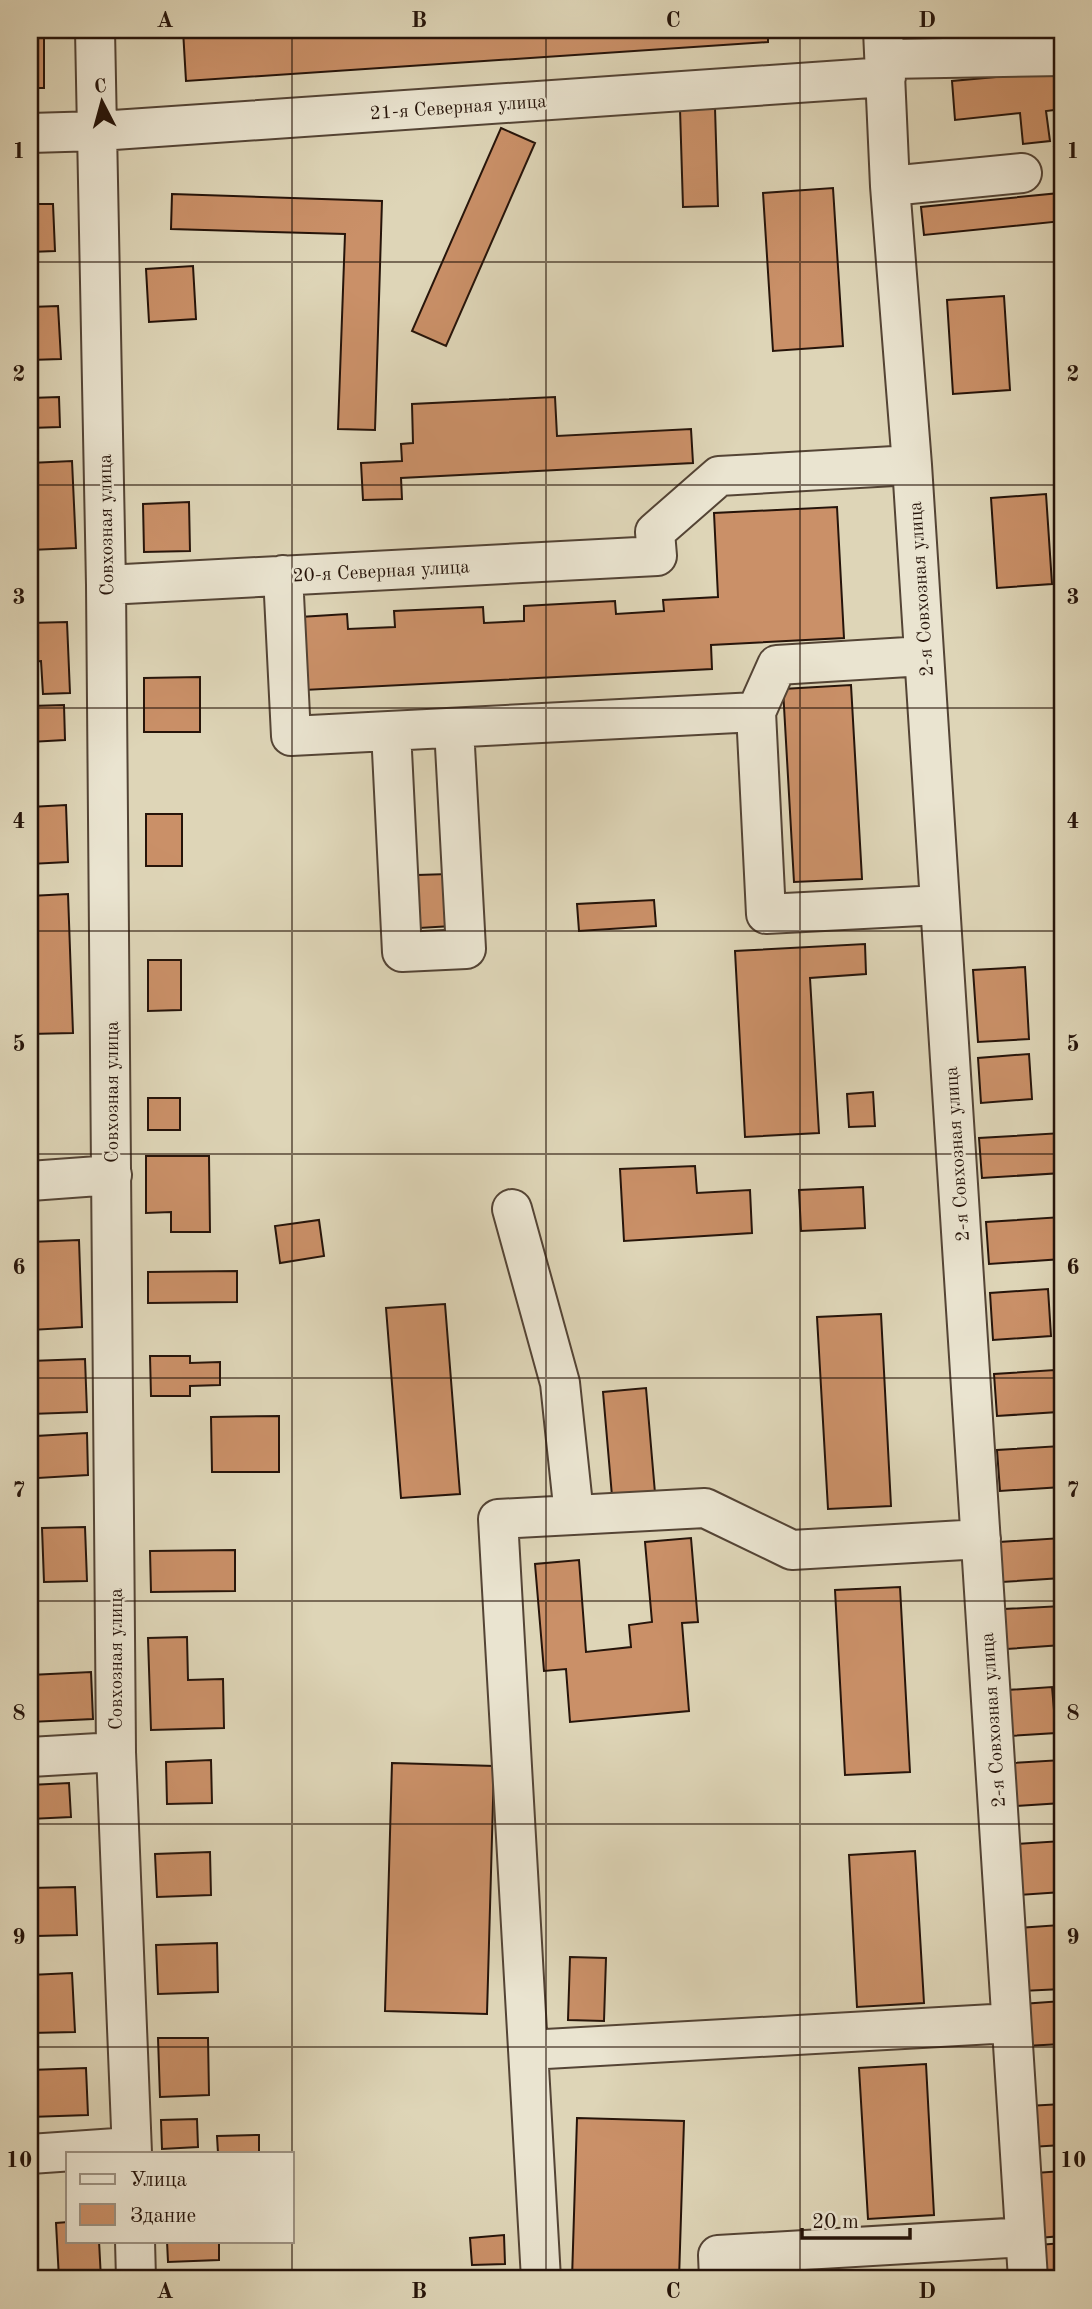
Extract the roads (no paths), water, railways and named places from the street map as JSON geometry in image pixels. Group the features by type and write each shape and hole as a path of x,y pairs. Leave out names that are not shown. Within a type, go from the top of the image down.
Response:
{"street":[{"name":"Совхозная улица","path":"95,30 107,585 116,1752 132,2150"},
{"name":"21-я Северная улица","path":"30,133 99,131 885,55 1062,56"},
{"name":"2-я Совхозная улица","path":"885,55 890,186 912,465 1028,2279"},
{"path":"890,186 1023,173"},
{"name":"20-я Северная улица","path":"107,585 656,556 655,532 719,476 912,465"},
{"path":"283,575 292,736 756,712"},
{"path":"924,656 777,665 756,712 766,914 940,905"},
{"path":"391,731 402,953 466,949 454,728"},
{"path":"30,1181 112,1175"},
{"path":"512,1209 560,1383 574,1515"},
{"path":"541,2279 498,1519 705,1508 792,1550 981,1539"},
{"path":"30,1757 116,1752"},
{"path":"528,2050 1011,2023"},
{"path":"81,2152 132,2150"},
{"path":"30,2154 66,2153"},
{"path":"719,2279 718,2255 1025,2237"},
{"path":"135,2242 136,2279"}]}
